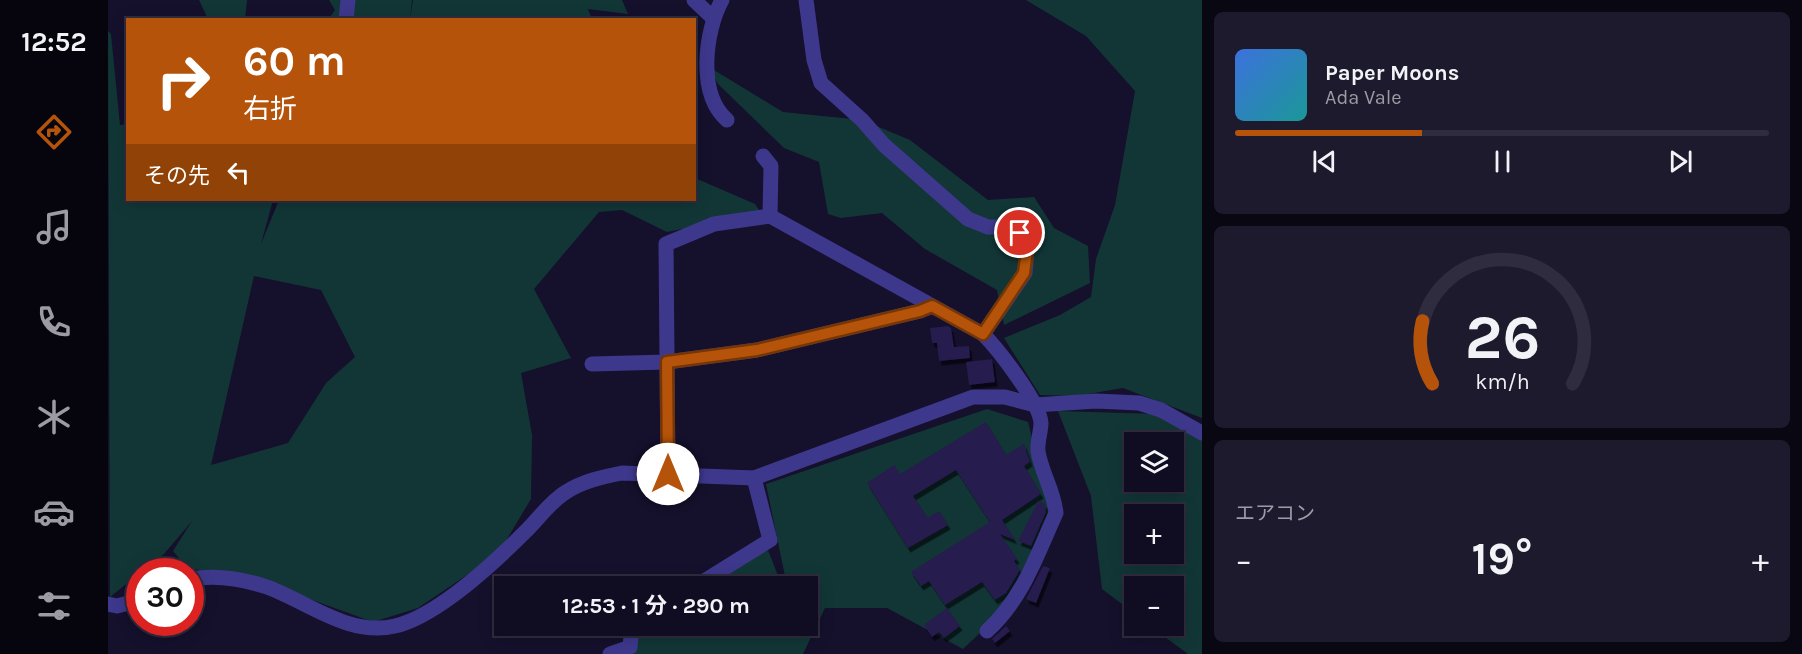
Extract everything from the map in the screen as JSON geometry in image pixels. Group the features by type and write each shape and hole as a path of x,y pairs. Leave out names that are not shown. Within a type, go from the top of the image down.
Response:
{"street":[{"path":"346,18 348,0"},
{"path":"694,0 712,18"},
{"path":"722,0 712,18 706,61 709,83 722,115 727,120"},
{"path":"806,0 814,60 821,82 862,120 884,145 968,219 988,227 1009,227 1020,233 1027,251 1024,273 983,334"},
{"path":"763,156 771,166 770,216"},
{"path":"668,474 666,244 714,224 770,216 983,334 995,347 1035,405 1041,422 1038,450 1056,513 1016,600 1006,614 987,631"},
{"path":"592,364 667,362 757,350 920,311 932,306"},
{"path":"204,577 241,580 267,587 346,624 371,630 411,621 458,591 508,549 563,493 583,483 622,473 754,478 973,397 1005,397 1035,405 1096,401 1139,403 1161,410 1202,433"},
{"path":"712,576 770,540 754,478"},
{"path":"108,604 117,606 126,604"},
{"path":"610,654 630,647 631,636"}],"green space":[{"path":"199,0 247,0 245,18 208,18"},
{"path":"329,0 412,0 410,18 329,18 335,10"},
{"path":"413,0 622,0 628,14 588,9 592,18 410,18"},
{"path":"1026,0 1202,0 1202,418 1123,388 1076,396 1040,395 1004,338 1060,315 1091,297 1096,259 1115,205 1135,91 1086,36"},
{"path":"108,31 111,34 120,125 126,124 126,201 273,201 261,244 279,201 696,201 696,178 755,204 761,213 667,232 622,210 599,212 534,289 571,358 521,373 532,435 531,499 498,554 418,608 373,622 252,578 204,571 204,558 179,558 173,551 192,521 159,558 126,558 126,584 110,597","holes":["254,276 321,290 355,357 326,383 288,443 211,465"]},
{"path":"709,67 783,112 862,120 910,140 988,200 1034,197 1054,228 1088,246 1090,283 1004,325 997,290 925,249 882,213 841,218 828,214 819,162 784,148 718,84"},
{"path":"987,409 1028,422 1050,510 1028,559 997,617 963,649 887,608 825,608 818,623 818,576 785,576 766,484"},
{"path":"1058,411 1157,414 1202,439 1202,654 1188,654 1164,636 1184,636 1184,576 1124,576 1124,606 1102,589 1091,496"},
{"path":"768,550 778,576 717,576"},
{"path":"630,636 812,636 803,654 627,654"}],"building":[{"path":"948,326 951,328 954,347 969,346 970,358 939,361 937,343 932,343 930,328"},
{"path":"992,359 995,382 969,385 966,362"},
{"path":"986,422 1006,455 1024,444 1030,462 1024,466 1041,494 1002,520 1015,540 1000,534 1017,559 1014,561 1020,570 1006,593 995,600 982,582 945,605 929,581 921,586 911,572 990,522 956,470 913,496 928,518 939,511 948,525 908,548 867,483 894,465 900,474"},
{"path":"1038,501 1045,504 1046,512 1031,546 1018,541"},
{"path":"1043,566 1050,568 1036,603 1026,599"},
{"path":"947,608 960,626 944,638 939,632 932,637 924,625"},
{"path":"1006,626 1010,631 995,643 992,639"}],"route":[{"path":"668,474 667,362 757,350 920,311 932,306 983,334 1024,273 1027,251 1020,233"}]}
